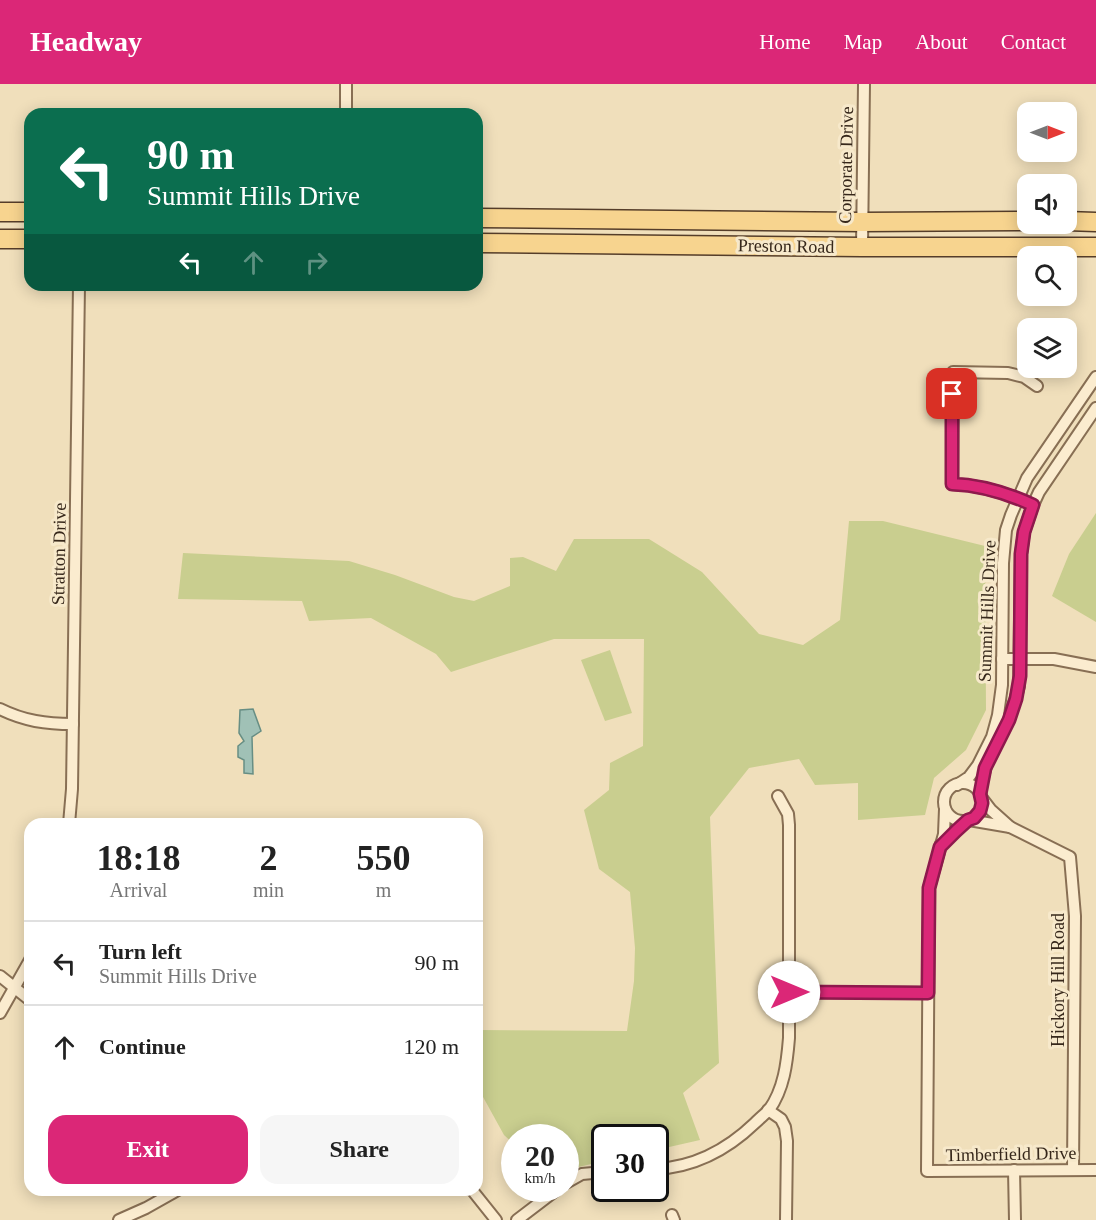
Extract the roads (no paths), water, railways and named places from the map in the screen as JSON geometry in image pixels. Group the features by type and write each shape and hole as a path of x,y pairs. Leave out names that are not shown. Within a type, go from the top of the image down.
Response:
{"main road":[{"path":"0,212 24,213"},
{"name":"Preston Road","path":"483,218 862,222 1017,221"},
{"path":"524,218 524,244"},
{"path":"1077,221 1096,222"},
{"path":"0,239 24,239"},
{"name":"Preston Road","path":"483,243 1096,247"}],"street":[{"path":"346,84 346,108"},
{"name":"Corporate Drive","path":"862,247 864,84"},
{"name":"Stratton Drive","path":"70,818 72,789 79,291"},
{"path":"1033,505 988,489 952,484 953,372 1008,373 1023,377 1037,386"},
{"name":"Summit Hills Drive","path":"957,785 969,777 992,737 1001,700 1003,563 1009,521 1027,478 1096,377"},
{"name":"Summit Hills Drive","path":"980,796 985,768 1009,720 1020,676 1021,554 1026,527 1033,505 1045,482 1096,408"},
{"path":"1002,659 1054,659 1096,667"},
{"path":"0,709 30,721 73,724"},
{"path":"789,992 928,993 929,888 945,822 944,801 950,789 957,785 971,785 980,796 982,803 980,811 941,844"},
{"path":"669,1167 692,1163 727,1146 768,1110 780,1089 787,1062 789,825 788,814 778,796"},
{"name":"Hickory Hill Road","path":"980,796 991,810 1010,827 1070,857 1075,915 1073,1170"},
{"path":"945,809 955,819 968,820"},
{"name":"Hickory Hill Road","path":"968,820 1010,827"},
{"path":"0,1013 24,971"},
{"path":"0,976 24,995"},
{"name":"Timberfield Drive","path":"928,993 927,1172 1096,1170"},
{"path":"768,1110 781,1119 785,1127 787,1141 786,1220"},
{"path":"1014,1170 1015,1220"},
{"path":"119,1220 167,1196"},
{"path":"477,1196 496,1220"},
{"path":"517,1220 541,1202"}],"water":[{"path":"253,709 261,731 252,737 253,774 244,773 244,760 238,757 238,746 244,741 239,733 240,710"}]}
